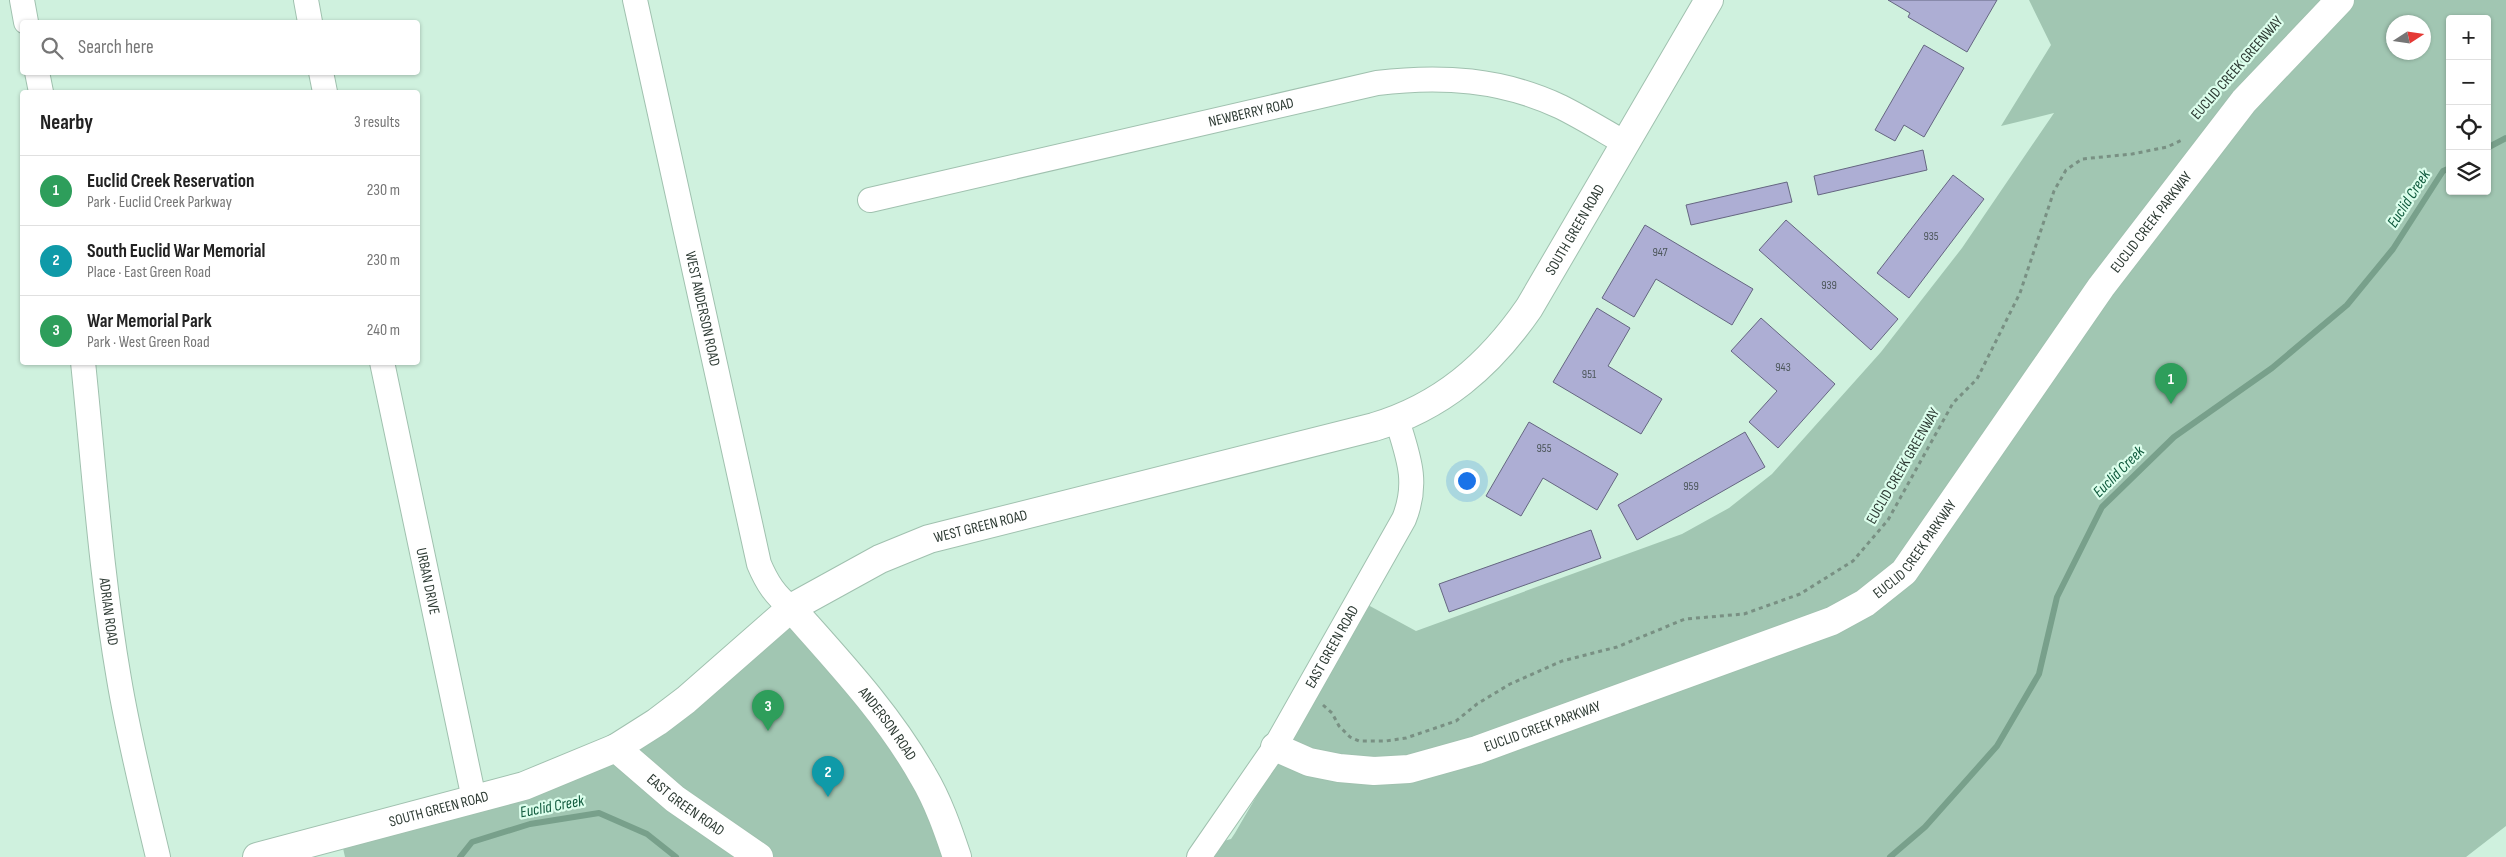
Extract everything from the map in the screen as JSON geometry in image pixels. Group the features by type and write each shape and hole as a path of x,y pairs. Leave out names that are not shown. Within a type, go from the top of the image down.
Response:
{"street":[{"path":"22,0 26,20"},
{"path":"306,0 310,20"},
{"name":"WEST ANDERSON ROAD","path":"636,0 759,564 767,584 791,608"},
{"name":"SOUTH GREEN ROAD","path":"1397,420 1430,405 1463,381 1511,334 1529,308 1710,0"},
{"name":"EUCLID CREEK PARKWAY","path":"1275,747 1310,762 1339,768 1374,771 1409,769 1477,750 1814,628 1832,621 1865,603 1904,572 2101,287 2244,101 2340,0"},
{"path":"38,75 41,90"},
{"path":"322,75 325,90"},
{"name":"NEWBERRY ROAD","path":"870,200 1377,83 1411,79 1477,81 1513,88 1562,108 1625,143"},
{"name":"ADRIAN ROAD","path":"83,365 117,668 129,736 158,857"},
{"name":"URBAN DRIVE","path":"383,365 474,799"},
{"name":"WEST GREEN ROAD","path":"616,748 657,722 686,700 791,608 880,559 929,539 1397,420"},
{"name":"EAST GREEN ROAD","path":"1199,857 1275,747 1391,543 1410,504 1412,478 1397,420"},
{"name":"ANDERSON ROAD","path":"791,608 842,665 901,740 924,777 942,816 957,857"},
{"name":"SOUTH GREEN ROAD","path":"257,857 524,786 616,748"},
{"name":"EAST GREEN ROAD","path":"616,748 675,799 759,857"}],"path":[{"name":"EUCLID CREEK GREENWAY","path":"1306,694 1325,706 1350,737 1368,742 1406,738 1456,721 1477,704 1510,684 1562,660 1617,647 1685,619 1744,614 1800,594 1853,561 1888,520 1953,402 1977,380 2020,293 2054,191 2066,170 2082,159 2167,147 2185,139"}],"green space":[{"path":"2029,0 2506,0 2506,826 2466,857 1199,857 1209,845 1231,839 1368,605 1416,631 1682,534 1729,508 1772,474 1881,352 1962,248 2054,113 2001,126 2051,45"},
{"path":"791,608 842,665 957,857 345,857 340,835 573,767"}],"building":[{"path":"1888,0 1997,0 1967,52 1908,17 1910,13"},
{"path":"1924,45 1964,68 1924,137 1904,125 1895,141 1875,130"},
{"path":"1923,150 1927,170 1818,195 1814,176"},
{"path":"1953,175 1984,199 1909,298 1877,273"},
{"path":"1787,182 1792,202 1691,225 1686,205"},
{"path":"1786,220 1898,319 1871,350 1759,250"},
{"path":"1645,225 1753,289 1732,325 1656,279 1634,317 1602,298"},
{"path":"1597,308 1630,328 1608,366 1662,399 1641,434 1553,382"},
{"path":"1761,318 1835,384 1778,448 1749,422 1777,391 1731,351"},
{"path":"1529,422 1618,474 1597,510 1543,478 1521,516 1486,496"},
{"path":"1745,432 1765,467 1637,540 1618,505"},
{"path":"1591,530 1601,558 1449,612 1439,584"}],"waterway":[{"name":"Euclid Creek","path":"2491,146 2506,138"},
{"name":"Euclid Creek","path":"1890,857 1925,827 1997,746 2039,674 2057,597 2102,507 2174,437 2272,368 2347,305 2393,249 2443,171 2446,170"},
{"name":"Euclid Creek","path":"460,857 472,842 530,824 599,813 647,834 676,857"}],"place":[{"name":"Euclid Creek Reservation","path":"2171,404"},
{"name":"War Memorial Park","path":"768,731"},
{"name":"South Euclid War Memorial","path":"828,797"}]}
